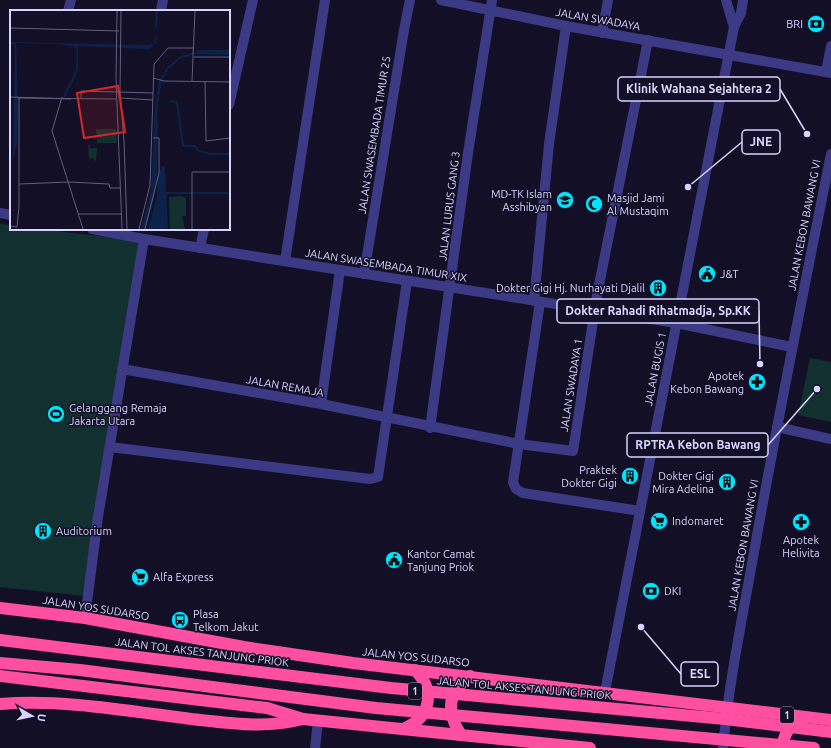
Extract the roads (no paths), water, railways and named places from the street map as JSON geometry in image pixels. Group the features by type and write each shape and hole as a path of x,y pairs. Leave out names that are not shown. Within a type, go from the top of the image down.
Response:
{"highway":[{"name":"JALAN YOS SUDARSO","path":"0,608 85,618 244,647 415,670 831,720"},
{"name":"JALAN TOL AKSES TANJUNG PRIOK","path":"0,640 391,688 725,719 831,732"},
{"name":"1","path":"0,663 88,671 369,707 814,748"},
{"path":"404,730 418,721 423,715 427,703 428,691 425,683 415,670"},
{"path":"0,676 267,708 303,720 590,748"},
{"path":"461,735 452,717 452,698 456,689 470,676"},
{"path":"0,704 54,703 239,724 283,724 303,720"},
{"path":"782,748 783,739 788,728 805,716"}],"street":[{"path":"68,10 70,0"},
{"path":"161,10 163,0"},
{"path":"230,101 253,0"},
{"path":"285,262 325,0"},
{"name":"JALAN SWASEMBADA TIMUR 25","path":"364,274 410,0"},
{"name":"JALAN SWADAYA","path":"441,0 602,33 729,54 829,73"},
{"name":"JALAN LURUS GANG 3","path":"430,428 451,287 468,153 492,0"},
{"path":"602,33 608,0"},
{"name":"JALAN BUGIS 1","path":"726,0 734,27"},
{"name":"JALAN BUGIS 1","path":"605,692 734,27 741,13 743,0"},
{"path":"566,26 549,144 537,301 513,482 516,489 523,493 640,512"},
{"name":"JALAN SWADAYA 1","path":"572,451 596,311 597,295 648,40"},
{"path":"829,73 831,46"},
{"name":"JALAN KEBON BAWANG VI","path":"723,748 727,708 777,427 831,154"},
{"path":"0,213 10,215"},
{"name":"JALAN SWASEMBADA TIMUR XIX","path":"103,230 114,231 144,239 285,262 676,323"},
{"path":"200,248 204,230"},
{"path":"85,618 98,517 144,239"},
{"path":"320,404 340,270"},
{"path":"110,447 374,478 378,477 407,281"},
{"path":"676,323 792,347"},
{"name":"JALAN REMAJA","path":"122,369 320,404 430,428 519,444 572,451"},
{"path":"777,427 831,439"},
{"path":"315,748 318,721"}],"place":[{"name":"BRI","path":"816,24"},
{"name":"Klinik Wahana Sejahtera 2","path":"807,134"},
{"name":"JNE","path":"688,187"},
{"name":"MD-TK Islam Asshibyan","path":"565,200"},
{"name":"Masjid Jami Al Mustaqim","path":"594,204"},
{"name":"J&T","path":"707,274"},
{"name":"Dokter Gigi Hj. Nurhayati Djalil","path":"658,288"},
{"name":"Dokter Rahadi Rihatmadja, Sp.KK","path":"760,364"},
{"name":"Apotek Kebon Bawang","path":"757,382"},
{"name":"RPTRA Kebon Bawang","path":"817,389"},
{"name":"Gelanggang Remaja Jakarta Utara","path":"56,414"},
{"name":"Praktek Dokter Gigi","path":"630,476"},
{"name":"Dokter Gigi Mira Adelina","path":"727,482"},
{"name":"Indomaret","path":"659,521"},
{"name":"Apotek Helivita","path":"801,522"},
{"name":"Auditorium","path":"43,531"},
{"name":"Kantor Camat Tanjung Priok","path":"394,560"},
{"name":"Alfa Express","path":"140,577"},
{"name":"DKI","path":"651,591"},
{"name":"Plasa Telkom Jakut","path":"180,620"},
{"name":"ESL","path":"641,627"}]}
